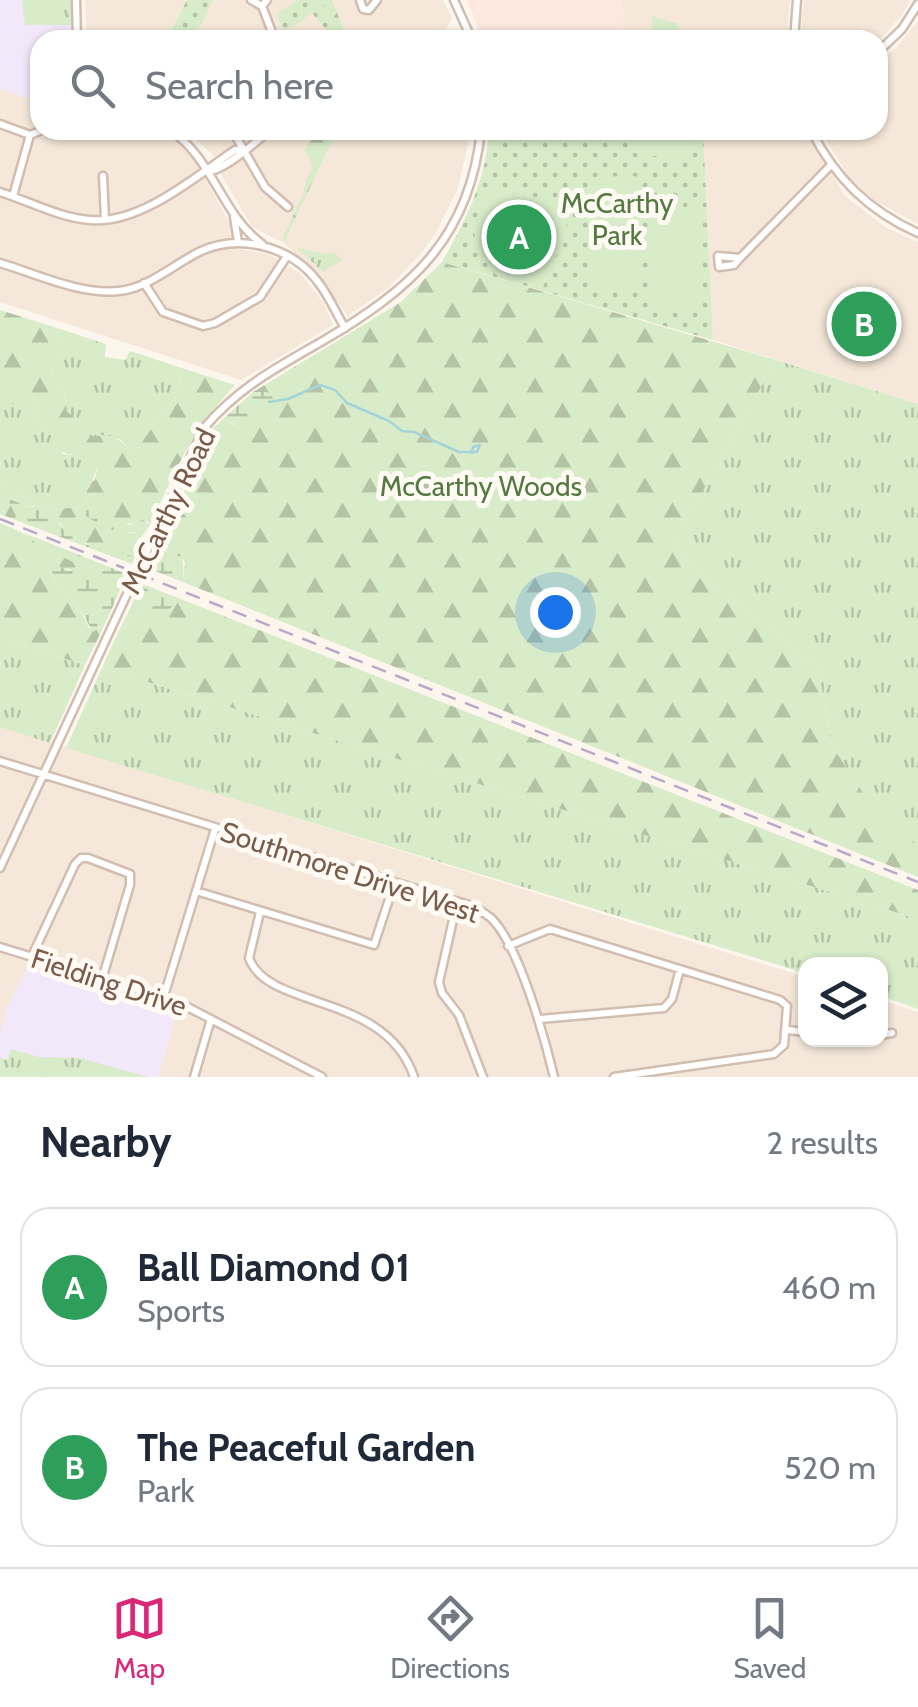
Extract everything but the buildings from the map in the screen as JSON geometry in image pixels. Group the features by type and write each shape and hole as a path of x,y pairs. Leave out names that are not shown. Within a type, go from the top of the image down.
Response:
{"street":[{"path":"76,0 77,30"},
{"path":"251,0 264,3 272,30"},
{"path":"360,0 364,9 369,10 377,0"},
{"path":"454,0 468,30"},
{"path":"795,30 797,0"},
{"path":"888,42 918,4"},
{"path":"0,124 30,134 13,196"},
{"path":"185,140 234,216 267,247"},
{"path":"238,140 265,187 288,207"},
{"path":"0,192 88,220 106,220 130,215 256,140"},
{"name":"McCarthy Road","path":"0,868 204,428 239,391 392,297 422,270 446,236 468,192 479,140"},
{"path":"817,140 854,193 878,212 918,233"},
{"path":"740,258 831,165"},
{"path":"103,176 106,220"},
{"path":"234,216 238,242"},
{"path":"0,263 96,292 121,291 144,284 204,250 238,242 267,247 287,256 316,279 345,328"},
{"path":"144,284 163,312 203,326 260,296 287,256"},
{"name":"Southmore Drive West","path":"0,762 472,906 494,920 508,946 540,1019 554,1077"},
{"path":"164,996 215,829"},
{"path":"32,956 75,864 88,858 127,870 131,879 103,976"},
{"path":"196,891 374,945 394,884"},
{"path":"457,902 438,982 459,1015 484,1077"},
{"path":"260,912 249,958 261,978 364,1019 402,1049 414,1077"},
{"path":"508,946 550,929 788,1006 784,1045 774,1054 614,1077"},
{"name":"Fielding Drive","path":"0,947 164,996 322,1077"},
{"path":"540,1019 664,1008 672,999 680,969"},
{"path":"194,1077 211,1019"},
{"path":"788,1030 798,1031"},
{"path":"888,1034 892,1033"}],"shaded area":[{"path":"0,0 69,0 70,30 30,30 30,96 0,89"},
{"path":"85,0 187,0 171,30 86,30"},
{"path":"213,0 297,0 287,10 300,23 310,11 326,30 195,30"},
{"path":"332,0 443,0 452,18 446,30 344,30"},
{"path":"467,0 622,0 624,30 479,30"},
{"path":"622,0 790,0 788,30 624,30"},
{"path":"804,0 910,0 888,31 801,30"},
{"path":"918,21 918,224 874,200 848,176 826,140 888,140 888,54"},
{"path":"0,89 28,98 30,140 180,143 195,161 231,225 235,248 270,255 301,274 323,302 333,325 241,380 0,302"},
{"path":"197,140 311,140 313,171 304,183 304,192 282,242 252,227 215,157"},
{"path":"332,140 469,140 458,188 436,233 388,288 348,316 318,277 284,243"},
{"path":"703,140 812,140 845,196 885,227 918,242 918,404 713,340"},
{"path":"0,726 798,975 798,1047 888,1047 888,1002 918,1012 918,1077 0,1077"},
{"path":"29,963 178,1009 158,1077 0,1077 0,1033 7,1008"}],"green space":[{"path":"22,0 73,0 73,21 71,25 25,25"},
{"path":"187,0 213,0 195,30 171,30"},
{"path":"297,0 321,0 335,30 326,30 311,12 301,22 283,30 277,14"},
{"path":"321,0 332,0 344,30 335,30"},
{"path":"652,16 678,24 678,30 653,30"},
{"path":"312,140 332,140 284,243 312,168 304,150"},
{"name":"McCarthy Park","path":"488,140 703,140 713,340 442,262 474,199"},
{"path":"634,140 691,140 690,161 634,153"},
{"path":"636,176 640,288 593,289 589,177"},
{"path":"493,185 571,207 563,240 543,287 496,275 474,235 488,188"},
{"path":"650,207 700,207 702,308 651,308"},
{"path":"297,248 334,252 342,260 323,272"},
{"name":"McCarthy Woods","path":"442,262 776,360 671,548 818,668 832,746 891,835 918,843 918,877 183,582 185,563 165,534 211,430 223,419 234,425 266,392 253,392 401,302"},
{"path":"0,310 54,327 59,351 51,374 64,390 67,412 86,425 93,437 112,437 129,449 140,447 172,404 181,374 188,370 235,385 196,435 150,525 147,521 123,523 80,510 107,527 137,533 139,540 145,537 135,557 94,547 65,532 61,524 34,506 11,498 18,521 0,514 0,478 31,503 50,511 85,505 87,489 95,480 97,468 53,446 50,431 39,425 33,393 25,389 17,403 4,406 0,423"},
{"path":"54,327 106,344 105,357 125,360 130,351 188,370 181,374 172,404 140,447 129,449 120,439 92,437 86,425 67,412 64,390 51,374 59,351"},
{"path":"776,360 918,404 918,843 891,836 832,746 818,668 671,548"},
{"path":"24,388 33,393 39,425 50,431 63,454 86,457 97,467 85,505 50,511 31,503 0,478 0,423 4,405"},
{"path":"253,392 266,392 278,401 268,415 247,425 223,419"},
{"path":"7,497 28,507 41,507 55,517 65,532 80,537 86,544 135,557 132,564 18,521"},
{"path":"91,509 130,525 143,520 150,525 139,540 135,532 112,529 77,511"},
{"path":"0,523 46,546 76,567 49,571 61,591 77,604 89,628 98,629 106,622 85,665 0,639"},
{"path":"24,533 127,574 106,622 93,632 77,604 61,591 45,560 70,571 76,567 73,562"},
{"path":"165,534 181,556 183,582 150,569"},
{"path":"142,584 178,598 163,613 141,607 115,639"},
{"path":"178,598 918,890 918,919 102,668 115,639 141,607 173,606"},
{"path":"0,639 85,665 50,743 0,727"},
{"path":"102,668 918,919 918,1009 888,998 888,957 798,957 798,971 66,748"},
{"path":"11,1049 39,1057 79,1058 149,1077 0,1077 0,1058 7,1060"},
{"path":"47,1062 114,1077 44,1077"}],"waterway":[{"path":"269,402 288,399 320,385 402,431 414,432 459,452 477,452 480,445 473,447 472,453"}],"railway":[{"path":"0,519 918,882"}],"place":[{"name":"Ball Diamond 01","path":"519,237"},
{"name":"The Peaceful Garden","path":"864,324"}]}
